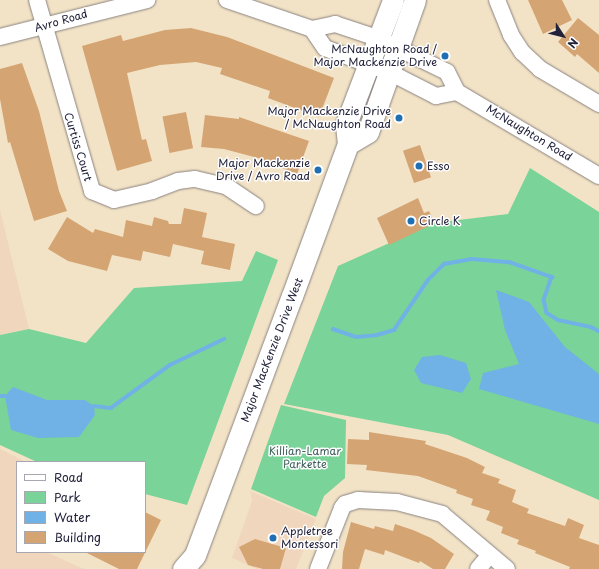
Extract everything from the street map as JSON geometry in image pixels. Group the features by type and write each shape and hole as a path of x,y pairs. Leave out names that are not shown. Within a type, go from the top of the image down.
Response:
{"main road":[{"name":"Major MacKenzie Drive West","path":"191,564 348,144 346,124 393,0"},
{"path":"348,144 368,132 415,0"}],"street":[{"path":"37,0 44,26"},
{"name":"Avro Road","path":"0,37 44,26 82,14 146,0"},
{"path":"227,0 312,30 335,24 378,38 447,72 458,92 436,96 369,63 325,48 312,30"},
{"path":"497,0 511,35 522,52 540,69 599,104"},
{"name":"Curtiss Court","path":"44,26 92,191 114,200 152,191 178,181 195,179 226,186 256,206"},
{"name":"McNaughton Road","path":"458,92 599,176"},
{"path":"318,569 342,508 345,504 358,500 397,502 435,511 459,527 489,556 507,569"},
{"path":"478,569 489,556"}],"shaded area":[{"path":"0,210 29,329 0,335"},
{"path":"0,449 24,461 16,461 16,553 48,553 84,569 0,569"},
{"name":"Appletree Montessori","path":"250,491 316,519 296,569 280,569 270,565 257,569 232,558 252,501"}],"green space":[{"path":"530,168 599,212 599,500 448,435 284,404 338,266 434,223 508,214"},
{"path":"256,251 278,260 187,505 146,494 146,461 35,461 0,445 0,335 29,329 86,343 134,288 242,281"},
{"name":"Killian-Lamar Parkette","path":"281,405 346,420 345,478 324,496 316,517 251,489"}],"water":[{"path":"496,290 529,302 565,347 599,374 599,424 479,389 483,373 519,364 505,330"},
{"path":"440,355 466,363 471,379 462,393 421,383 414,370 422,357"},
{"path":"13,387 47,400 85,400 94,406 95,415 79,437 38,438 11,430 5,396"}],"building":[{"path":"528,0 562,0 572,20 543,34"},
{"path":"578,18 599,35 599,73 577,54 575,57 558,42"},
{"path":"191,28 227,37 334,78 319,117 268,98 270,91 220,74 222,68 196,62 160,65 127,73 142,140 146,139 152,161 117,171 82,46 121,35 123,41 165,30"},
{"path":"22,63 39,111 59,191 67,211 34,221 10,142 8,143 0,99 0,69"},
{"path":"186,112 193,148 170,153 162,117"},
{"path":"205,115 239,119 239,117 309,141 297,174 258,158 224,149 201,147"},
{"path":"420,145 431,177 414,183 403,151"},
{"path":"418,198 424,213 429,211 435,223 389,245 377,218"},
{"path":"184,208 207,213 202,237 235,244 230,270 201,264 204,251 173,244 170,257 143,251 141,261 112,255 107,271 68,261 48,249 67,217 93,233 95,229 123,237 126,220 152,226 154,217 168,221 169,224 181,224"},
{"path":"369,432 426,441 425,444 467,458 485,467 482,473 500,479 498,483 516,490 512,502 529,509 527,513 565,526 568,518 584,525 579,538 599,545 599,569 569,569 570,567 517,544 519,540 501,533 503,527 486,520 490,511 471,505 473,499 456,493 457,490 418,476 366,470 367,465 347,464 348,439 369,440"},
{"path":"146,512 161,520 146,551"},
{"path":"351,522 374,529 375,526 393,531 395,524 431,538 454,554 445,569 433,569 420,561 419,563 385,550 384,555 365,549 359,569 342,569 343,552"},
{"path":"255,539 286,548 280,569 263,569 248,565 239,547"},
{"path":"87,553 145,553 137,569 119,569"}],"waterway":[{"path":"333,329 356,337 377,335 394,330 428,280 444,264 472,259 509,262 552,277 544,300 547,313 558,320 591,327 599,331"},
{"path":"94,406 111,408 170,365 224,339"},
{"path":"0,396 5,396"}],"place":[{"name":"McNaughton Road / Major Mackenzie Drive","path":"445,56"},
{"name":"Major Mackenzie Drive / McNaughton Road","path":"399,118"},
{"name":"Esso","path":"419,166"},
{"name":"Major Mackenzie Drive / Avro Road","path":"318,170"},
{"name":"Circle K","path":"411,221"},
{"name":"Appletree Montessori","path":"273,538"}]}
